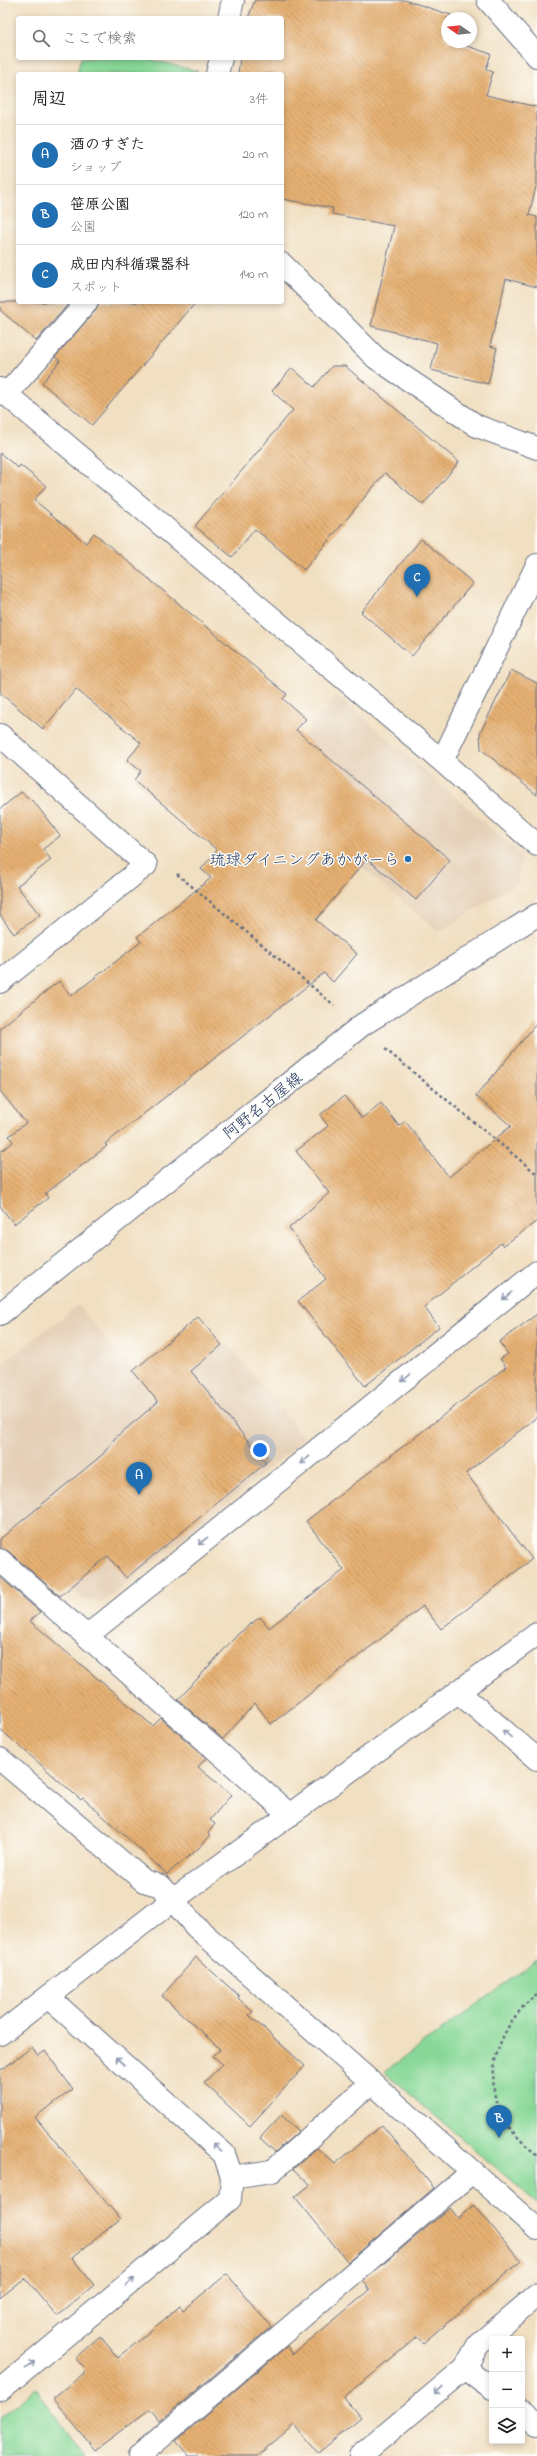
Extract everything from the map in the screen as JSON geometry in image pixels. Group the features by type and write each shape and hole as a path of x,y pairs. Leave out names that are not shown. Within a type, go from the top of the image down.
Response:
{"street":[{"path":"229,16 233,0"},
{"path":"488,0 537,56"},
{"path":"218,72 220,60"},
{"path":"284,266 376,358 476,426 537,448"},
{"path":"85,304 3,392 442,761 537,845"},
{"path":"442,761 537,564"},
{"path":"0,735 146,865 0,982"},
{"name":"阿野名古屋線","path":"0,1314 362,1025 537,915"},
{"path":"88,1635 537,1272"},
{"path":"0,1560 88,1635 290,1815"},
{"path":"0,2034 173,1900 537,1634"},
{"path":"458,1692 537,1759"},
{"path":"0,1759 144,1881 161,1886 195,1926 537,2229"},
{"path":"0,2390 230,2199 232,2177 224,2154 48,1997"},
{"path":"232,2177 272,2171 371,2083"},
{"path":"139,2456 472,2172"},
{"path":"360,2456 465,2368 478,2345 537,2295"},
{"path":"465,2368 489,2386"},
{"path":"525,2414 537,2424"}],"path":[{"path":"146,865 180,874 337,1007"},
{"path":"385,1050 537,1174"},
{"path":"537,1994 511,2022 499,2045 492,2077 498,2107 524,2144 537,2155"}],"shaded area":[{"path":"337,695 522,855 517,883 439,932 263,784"},
{"path":"78,1305 156,1401 227,1343 305,1439 103,1603 83,1599 0,1527 0,1365"}],"green space":[{"path":"80,60 153,60 197,71 197,72 78,72"},
{"path":"537,1960 537,2203 384,2072"},
{"path":"36,2389 85,2456 0,2456 0,2419"}],"building":[{"path":"255,0 405,0 442,12 441,48 473,48 491,54 486,69 493,72 486,95 537,107 537,183 529,215 537,217 537,287 506,279 490,346 497,348 488,384 431,370 437,343 371,326 394,226 332,214 333,208 284,199 284,72 238,72 240,60 284,60 284,16 249,16"},
{"path":"0,302 16,302 16,304 68,304 36,341 0,310"},
{"path":"98,304 194,304 92,425 42,383 60,361 55,357 96,310"},
{"path":"332,366 345,366 459,462 423,505 385,473 304,570 255,529 232,557 195,526 293,410 272,391 292,368 314,387"},
{"path":"0,453 18,468 20,465 46,486 34,500 86,543 94,533 287,694 283,699 306,719 296,730 450,860 416,900 367,859 316,920 357,954 333,982 324,973 105,1144 107,1146 45,1194 48,1198 14,1224 0,1206 0,1152 13,1142 9,1136 26,1123 0,1091 0,1028 59,981 71,996 141,942 137,937 211,878 201,869 217,850 134,780 141,771 127,760 141,743 76,689 43,729 0,693"},
{"path":"421,539 473,583 412,656 361,612"},
{"path":"511,670 537,683 537,795 481,749 480,733"},
{"path":"21,792 35,803 60,836 43,849 51,860 17,886 40,915 14,934 0,915 0,809"},
{"path":"537,1023 537,1221 503,1246 501,1243 424,1307 439,1327 365,1386 298,1301 326,1279 289,1228 329,1193 296,1151 328,1126 320,1115 344,1096 362,1118 381,1103 399,1126 405,1121 449,1177 511,1126 476,1096"},
{"path":"537,1314 537,1417 466,1473 532,1559 441,1629 423,1606 271,1724 255,1703 223,1739 178,1700 238,1634 260,1617 269,1628 344,1570 306,1521 506,1367 500,1359 508,1354 499,1342"},
{"path":"198,1317 222,1345 191,1371 266,1463 126,1578 108,1556 60,1596 8,1551 0,1548 0,1539 103,1454 115,1438 158,1402 133,1371"},
{"path":"0,1577 40,1612 30,1621 153,1726 161,1718 206,1758 198,1767 231,1795 210,1820 215,1824 208,1833 210,1836 199,1848 167,1874 83,1798 81,1800 0,1729"},
{"path":"196,1957 239,1996 238,1998 253,2012 249,2015 305,2066 250,2126 204,2083 222,2064 213,2056 220,2049 162,1996"},
{"path":"32,2047 38,2056 45,2051 73,2089 35,2117 120,2219 72,2258 94,2285 57,2316 25,2278 0,2298 0,2071"},
{"path":"281,2115 299,2131 275,2152 260,2138"},
{"path":"382,2125 434,2188 348,2262 295,2197 310,2185 293,2169 317,2148 335,2164"},
{"path":"474,2205 521,2261 423,2343 417,2337 344,2398 361,2418 318,2453 294,2425 257,2456 189,2456 176,2441 287,2346 293,2354 370,2290 363,2281 450,2208 458,2218"},
{"path":"227,2274 271,2327 160,2421 150,2409 95,2450 53,2399 86,2370 75,2358 100,2336 118,2358 180,2306 183,2310"}],"place":[{"name":"成田内科循環器科","path":"417,597"},
{"name":"琉球ダイニングあかがーら","path":"408,859"},
{"name":"酒のすぎた","path":"139,1495"},
{"name":"笹原公園","path":"499,2138"}]}
